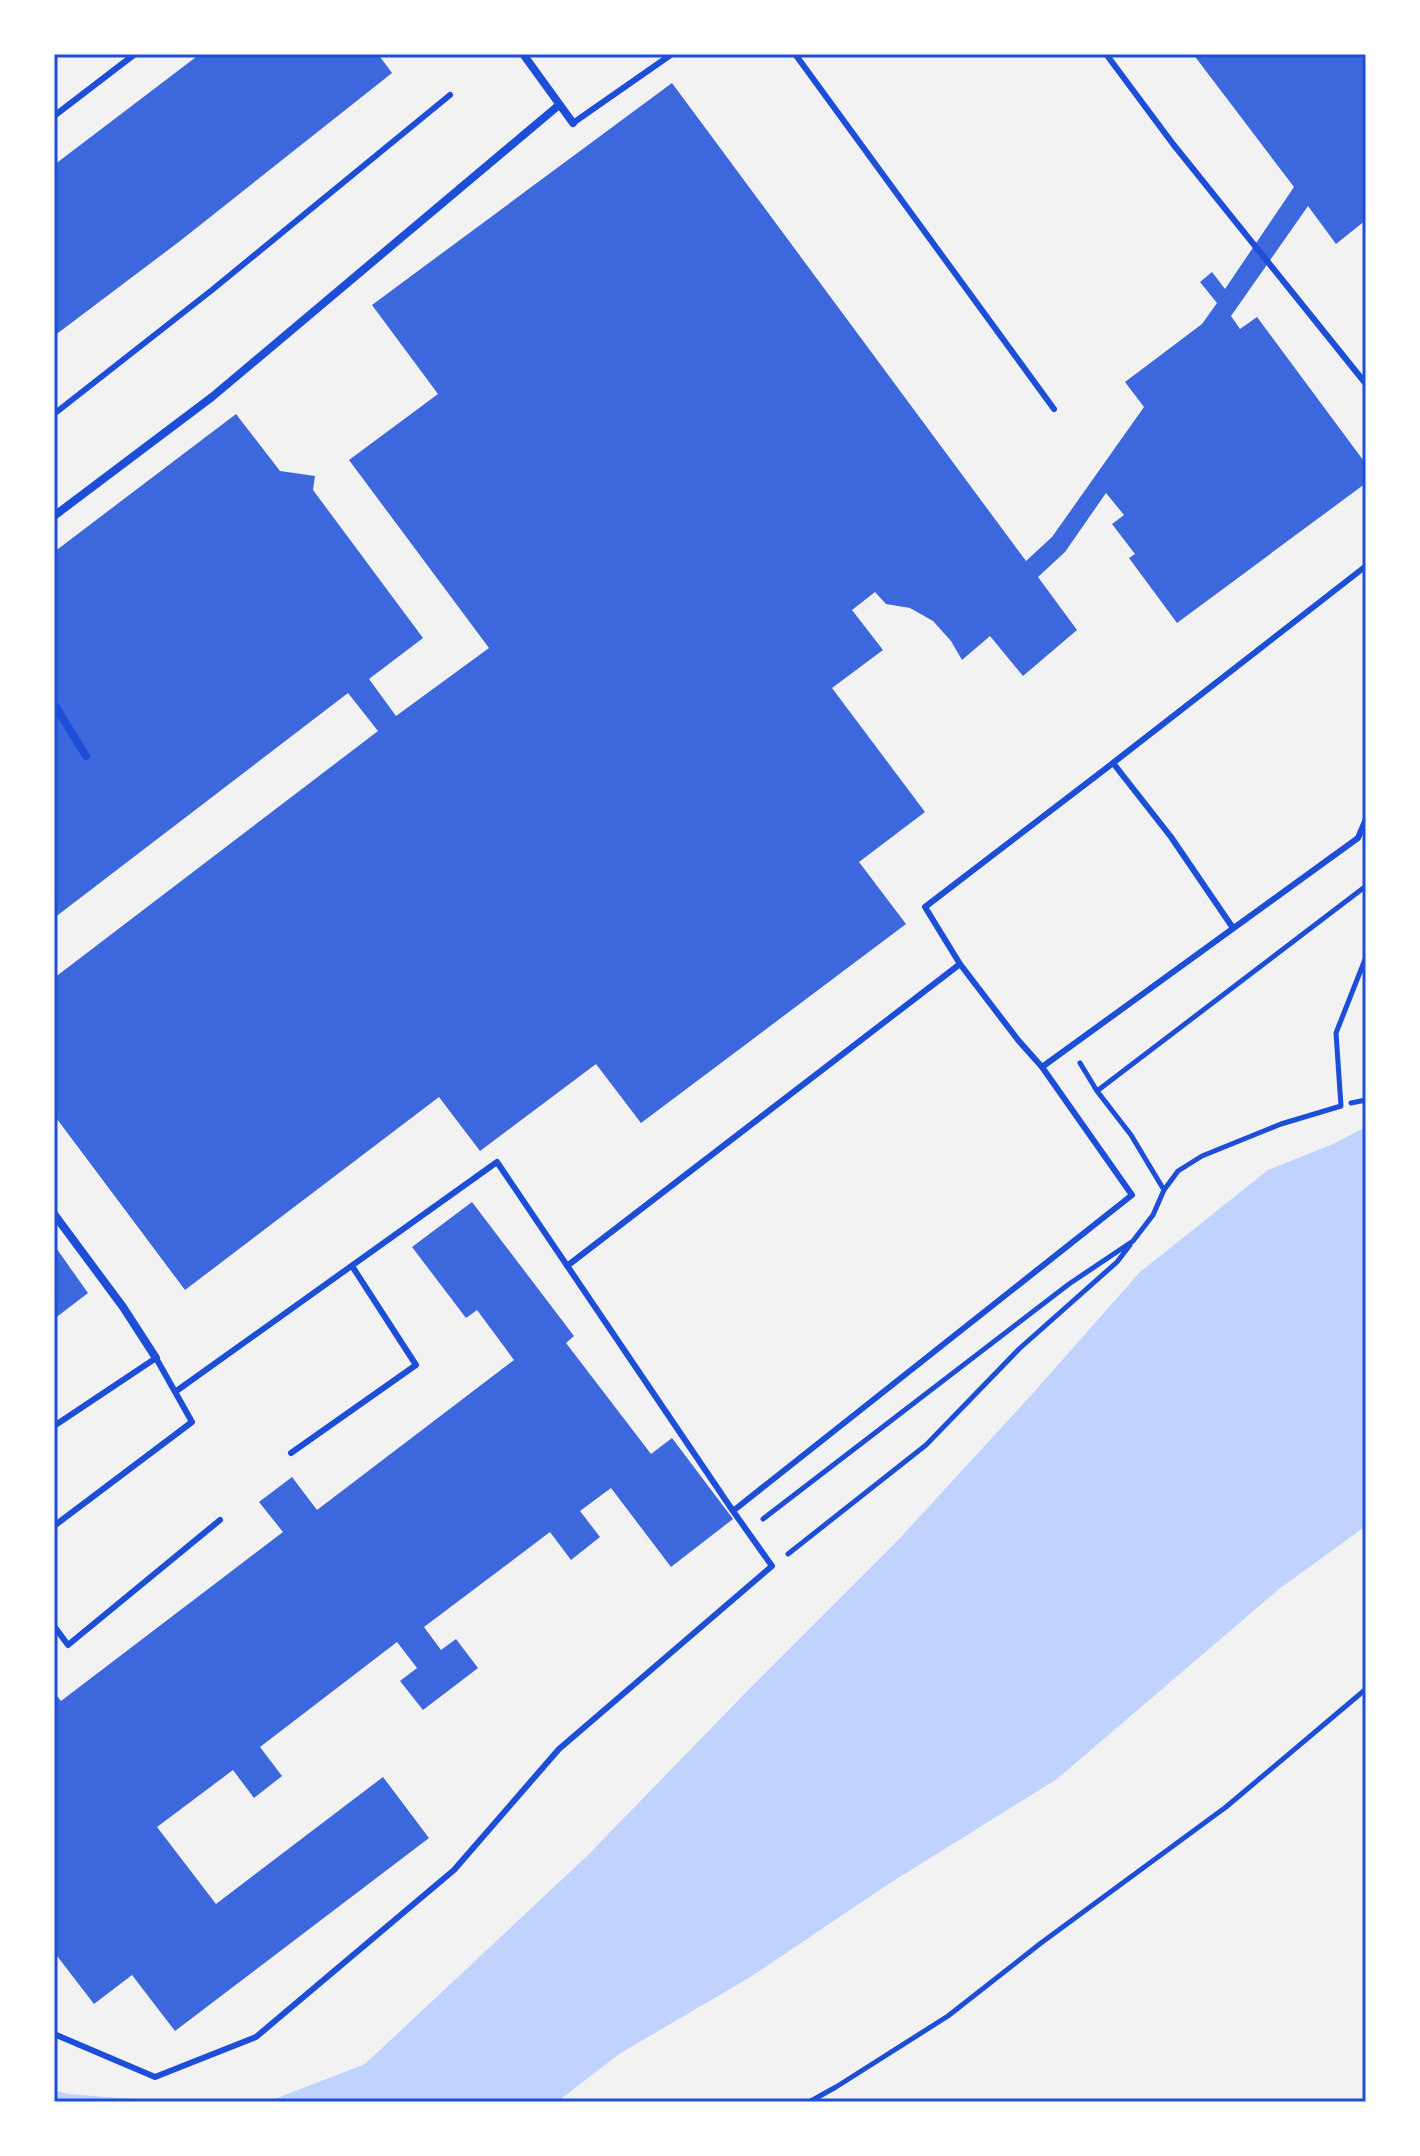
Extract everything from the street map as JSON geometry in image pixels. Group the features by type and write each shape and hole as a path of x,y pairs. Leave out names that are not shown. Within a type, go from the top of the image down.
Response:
{"street":[{"path":"523,54 573,123"},
{"path":"54,516 212,397 559,105"},
{"path":"54,704 86,756"},
{"path":"54,1214 123,1307 156,1358"}],"lane":[{"path":"54,116 135,54"},
{"path":"573,123 672,54"},
{"path":"795,54 1054,409"},
{"path":"1106,54 1173,144 1366,384"},
{"path":"54,414 212,290 450,95"},
{"path":"733,1511 1132,1195 1042,1067 960,964 925,907 1366,566"},
{"path":"1113,763 1171,837 1233,928"},
{"path":"1042,1067 1358,838 1366,819"},
{"path":"567,1266 960,964"},
{"path":"54,2034 155,2077 256,2037 454,1870 559,1749 772,1566 497,1162 175,1392"},
{"path":"291,1453 416,1365 352,1266"},
{"path":"54,1426 156,1358 192,1422 54,1526"},
{"path":"54,1626 68,1645 220,1520"}],"path":[{"path":"1097,1091 1366,886"},
{"path":"772,1566 926,1445 1019,1349 1117,1262 1153,1215 1164,1190 1178,1171 1202,1156 1281,1124 1341,1106 1336,1033 1366,957"},
{"path":"1070,1047 1097,1091 1131,1135 1164,1190"},
{"path":"1351,1103 1366,1100"},
{"path":"748,1531 1069,1284 1133,1241"},
{"path":"809,2102 948,2016 1041,1943 1226,1807 1366,1689"}],"water":[{"path":"1366,1127 1366,1526 1279,1589 1057,1779 890,1883 752,1976 619,2054 557,2102 267,2102 365,2064 587,1856 900,1538 1140,1272 1268,1170"},
{"path":"54,2090 68,2094 171,2102 54,2102"}],"building":[{"path":"200,54 378,54 392,73 180,241 54,336 54,165"},
{"path":"1193,54 1366,54 1366,220 1336,244 1308,206 1231,316 1240,329 1257,317 1366,464 1366,483 1177,623 1129,558 1135,554 1112,524 1124,515 1106,493 1065,552 1038,577 1077,630 1023,676 990,636 962,660 951,641 933,621 910,608 886,604 875,592 852,610 883,650 832,688 925,812 859,862 906,924 641,1123 596,1064 480,1151 439,1097 185,1290 54,1115 54,978 378,731 348,693 54,918 54,552 236,414 280,471 315,476 313,490 423,638 369,679 396,716 489,648 349,460 438,394 372,305 672,83 1026,561 1052,537 1144,407 1125,382 1202,324 1217,303 1200,282 1212,272 1225,289 1294,187"},
{"path":"472,1202 574,1336 566,1343 651,1454 672,1438 733,1519 671,1567 611,1488 580,1511 600,1537 571,1560 550,1532 424,1627 441,1650 456,1639 478,1668 423,1710 400,1681 417,1668 397,1642 260,1747 282,1776 254,1798 233,1770 157,1827 216,1904 383,1777 429,1838 175,2031 132,1975 94,2004 54,1952 54,1692 61,1701 283,1532 259,1502 292,1477 317,1510 514,1360 477,1310 466,1318 412,1247"},
{"path":"54,1245 88,1293 54,1319"}]}
